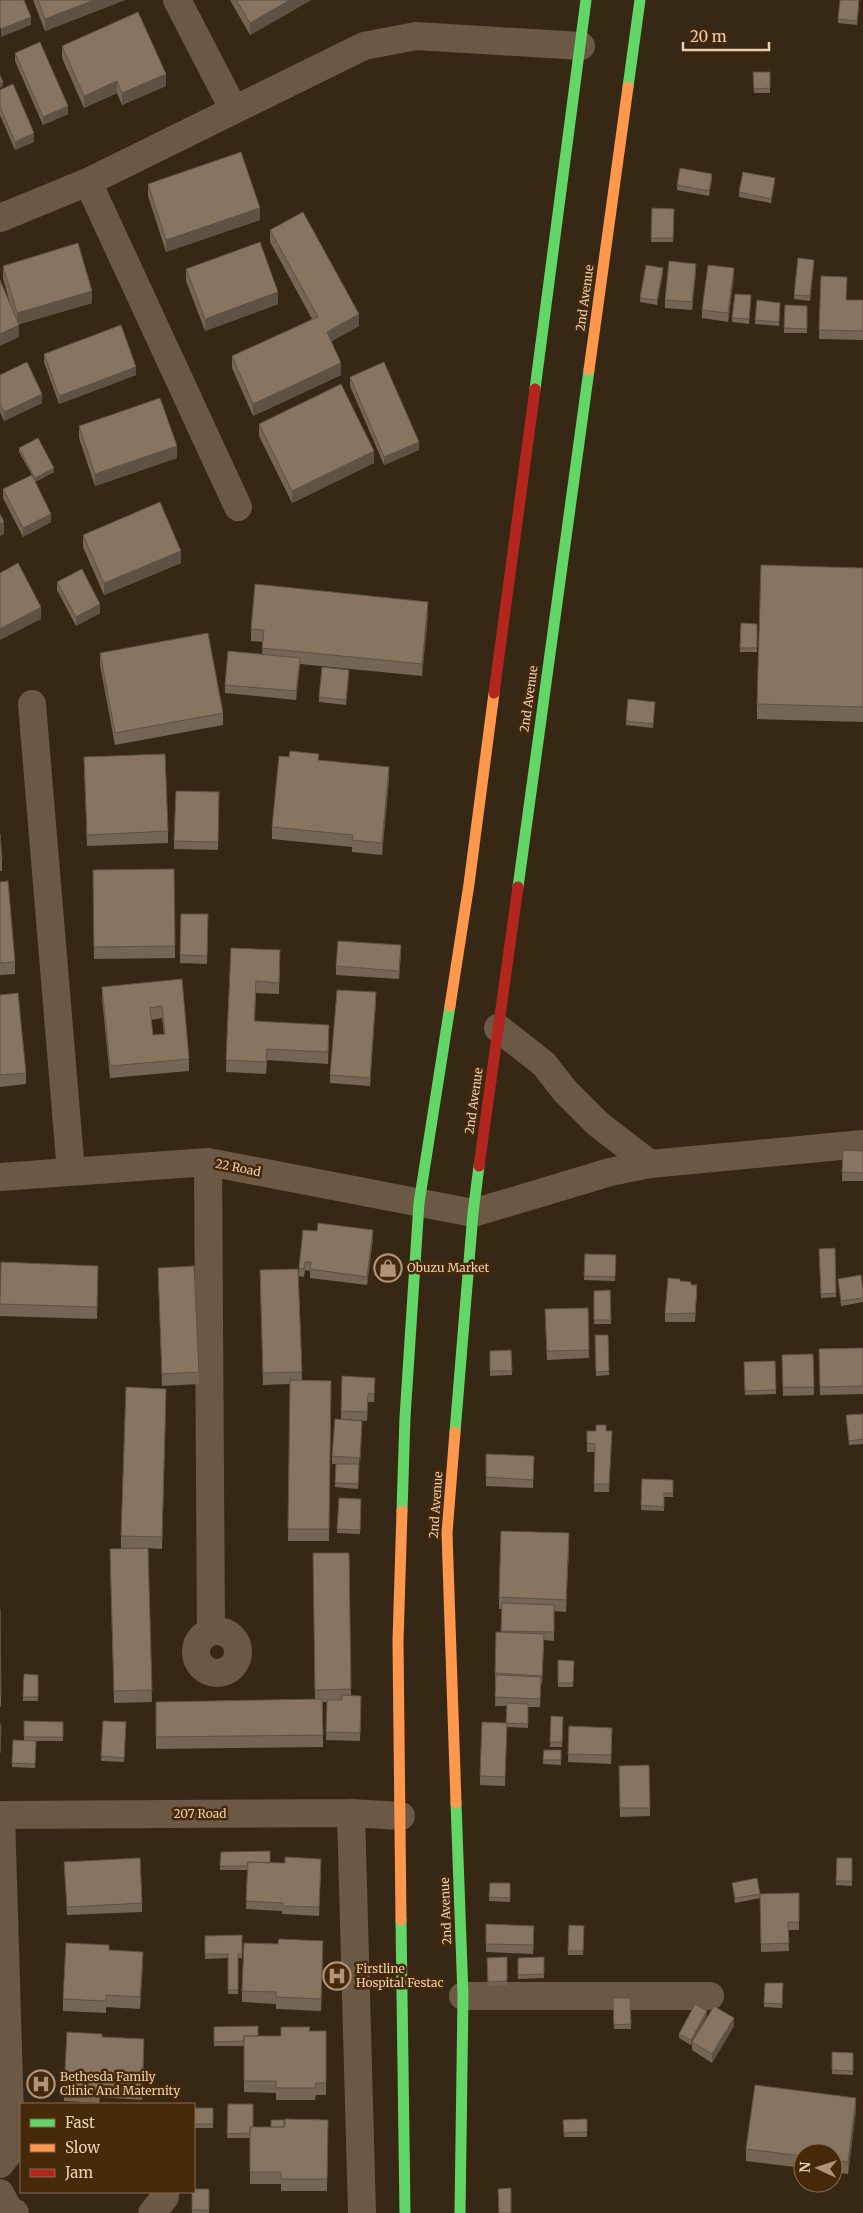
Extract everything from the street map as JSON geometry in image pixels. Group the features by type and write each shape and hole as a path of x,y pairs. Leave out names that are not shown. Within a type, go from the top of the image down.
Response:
{"street":[{"path":"177,0 234,110"},
{"path":"405,2213 398,1641 404,1466 419,1203 469,884 582,46 586,0"},
{"name":"2nd Avenue","path":"460,2213 463,1996 447,1533 473,1212 640,0"},
{"path":"0,218 88,182 364,46 416,36 582,46"},
{"path":"88,182 238,507"},
{"path":"32,704 71,1172"},
{"path":"498,1028 544,1064 565,1091 598,1124 650,1164"},
{"path":"473,1212 601,1174 650,1164 863,1144"},
{"path":"208,1162 211,1632"},
{"name":"22 Road","path":"0,1177 208,1162 473,1212"},
{"path":"351,1813 362,2213"},
{"name":"207 Road","path":"1,1815 351,1813 401,1816"},
{"path":"1,1815 11,2155"},
{"path":"463,1996 710,1996"},
{"path":"0,2193 10,2212 15,2213"},
{"path":"152,2213 165,2197 165,2193"}],"building":[{"path":"0,0 24,0 31,17 1,29"},
{"path":"38,0 94,0 45,19"},
{"path":"236,0 290,0 250,23"},
{"path":"840,0 859,0 857,21 838,19"},
{"path":"138,12 166,74 122,93 117,81 84,96 62,46"},
{"path":"40,42 68,106 43,117 15,53"},
{"path":"753,72 770,72 770,88 754,89"},
{"path":"13,84 34,133 15,142 0,107 0,90"},
{"path":"241,152 260,208 166,240 148,184"},
{"path":"680,168 712,174 709,191 677,185"},
{"path":"743,172 775,178 771,199 739,192"},
{"path":"652,208 674,209 673,238 651,238"},
{"path":"303,212 359,314 327,332 341,363 253,404 232,356 318,317 270,230"},
{"path":"260,242 278,292 205,319 186,269"},
{"path":"78,243 92,291 17,313 3,266"},
{"path":"798,258 814,260 810,296 794,295"},
{"path":"669,261 696,264 692,302 665,300"},
{"path":"646,265 663,268 657,300 640,298"},
{"path":"708,265 734,268 728,313 702,310"},
{"path":"821,276 847,277 846,300 863,300 863,331 819,330"},
{"path":"0,280 19,325 0,334"},
{"path":"735,294 751,295 749,319 732,318"},
{"path":"757,300 780,303 779,322 755,320"},
{"path":"785,305 807,306 807,329 784,328"},
{"path":"121,325 136,367 59,396 44,354"},
{"path":"27,362 42,394 4,412 0,404 0,375"},
{"path":"384,362 419,442 384,457 350,377"},
{"path":"341,384 374,451 292,491 259,424"},
{"path":"160,398 177,446 95,474 79,426"},
{"path":"38,438 54,468 35,478 19,448"},
{"path":"32,475 51,514 23,528 3,489"},
{"path":"160,502 181,551 104,583 83,535"},
{"path":"0,514 4,522 0,524"},
{"path":"18,563 41,607 0,629 0,573"},
{"path":"761,565 863,568 863,707 757,704"},
{"path":"82,569 100,604 76,617 57,582"},
{"path":"255,584 428,602 422,664 262,648 264,630 251,629"},
{"path":"741,623 757,624 757,648 740,648"},
{"path":"208,633 223,713 115,733 100,653"},
{"path":"228,651 300,658 296,691 225,685"},
{"path":"322,667 349,670 346,700 319,697"},
{"path":"628,699 655,702 653,724 626,721"},
{"path":"290,751 319,754 318,760 389,767 382,843 352,840 353,835 272,827 279,756 289,757"},
{"path":"165,754 168,831 87,835 84,757"},
{"path":"176,791 219,792 218,842 174,841"},
{"path":"0,834 2,859 0,859"},
{"path":"174,869 175,946 94,947 93,870"},
{"path":"8,881 15,962 0,963 0,882"},
{"path":"181,914 208,914 207,956 180,955"},
{"path":"338,941 401,945 399,971 336,966"},
{"path":"231,948 280,950 279,983 256,981 254,1021 329,1025 328,1052 267,1049 266,1062 226,1060"},
{"path":"182,979 189,1059 110,1066 102,987","holes":["162,1006 165,1034 153,1035 150,1008"]},
{"path":"337,990 376,992 370,1078 330,1075"},
{"path":"18,993 26,1073 0,1075 0,995"},
{"path":"843,1150 863,1151 863,1173 842,1172"},
{"path":"318,1223 373,1230 367,1277 310,1269 311,1262 305,1262 304,1269 299,1268 303,1230 317,1231"},
{"path":"835,1248 836,1293 821,1294 819,1249"},
{"path":"585,1254 616,1255 615,1277 584,1276"},
{"path":"1,1262 98,1266 97,1307 0,1304"},
{"path":"194,1266 199,1372 162,1374 158,1268"},
{"path":"298,1269 302,1372 263,1373 260,1270"},
{"path":"861,1275 863,1298 841,1301 838,1279"},
{"path":"668,1278 680,1279 680,1281 691,1282 691,1285 697,1285 695,1313 665,1314"},
{"path":"610,1290 611,1320 594,1320 594,1291"},
{"path":"588,1308 589,1350 547,1351 545,1309"},
{"path":"595,1335 608,1335 609,1371 596,1372"},
{"path":"863,1348 863,1386 820,1387 819,1349"},
{"path":"511,1350 512,1371 490,1371 490,1351"},
{"path":"813,1354 814,1387 783,1387 782,1355"},
{"path":"775,1361 776,1390 745,1391 744,1362"},
{"path":"342,1376 375,1378 374,1394 368,1393 367,1412 341,1411"},
{"path":"290,1380 331,1381 329,1529 288,1529"},
{"path":"126,1387 166,1389 162,1537 121,1536"},
{"path":"863,1414 863,1439 849,1441 846,1415"},
{"path":"335,1419 362,1421 360,1458 332,1456"},
{"path":"596,1425 606,1425 606,1431 612,1431 609,1484 594,1484 595,1444 587,1443 587,1431 596,1431"},
{"path":"486,1454 534,1456 533,1480 486,1477"},
{"path":"336,1464 359,1464 358,1484 335,1483"},
{"path":"642,1479 673,1480 673,1493 664,1493 664,1507 641,1505"},
{"path":"339,1498 361,1499 360,1530 337,1529"},
{"path":"501,1531 569,1533 566,1600 499,1597"},
{"path":"148,1548 152,1690 114,1691 110,1549"},
{"path":"313,1553 349,1553 351,1689 315,1690"},
{"path":"502,1603 554,1605 554,1632 501,1631"},
{"path":"0,1609 1,1695 0,1695"},
{"path":"496,1632 544,1634 542,1676 495,1673"},
{"path":"558,1660 574,1661 573,1683 558,1683"},
{"path":"24,1674 38,1675 38,1697 23,1697"},
{"path":"496,1675 541,1677 540,1699 495,1697"},
{"path":"342,1695 361,1696 360,1733 326,1732 327,1700 342,1700"},
{"path":"322,1699 323,1735 156,1737 156,1702"},
{"path":"507,1703 528,1704 528,1724 506,1723"},
{"path":"551,1716 563,1717 562,1742 550,1742"},
{"path":"24,1721 63,1722 63,1737 24,1737"},
{"path":"103,1721 126,1722 124,1758 101,1756"},
{"path":"482,1722 507,1723 505,1777 480,1776"},
{"path":"569,1726 612,1728 611,1755 568,1754"},
{"path":"13,1740 36,1741 35,1764 12,1763"},
{"path":"544,1750 561,1750 561,1760 543,1760"},
{"path":"649,1765 650,1808 620,1808 619,1766"},
{"path":"270,1851 270,1863 248,1862 247,1866 220,1866 221,1852"},
{"path":"285,1857 321,1859 319,1907 282,1906 283,1903 246,1901 248,1862 285,1863"},
{"path":"140,1858 142,1903 67,1907 64,1862"},
{"path":"837,1858 852,1858 852,1881 836,1881"},
{"path":"757,1878 760,1894 735,1898 732,1883"},
{"path":"490,1883 510,1883 510,1898 489,1897"},
{"path":"799,1893 799,1922 788,1922 789,1943 761,1944 760,1894"},
{"path":"486,1924 534,1926 533,1945 486,1944"},
{"path":"569,1925 584,1926 583,1951 568,1951"},
{"path":"242,1935 242,1954 238,1954 238,1990 228,1990 228,1954 205,1954 205,1936"},
{"path":"279,1939 323,1941 321,1999 276,1997 276,1992 242,1991 244,1943 278,1944"},
{"path":"66,1943 109,1945 109,1950 143,1952 140,1997 106,1995 106,2001 63,1999"},
{"path":"507,1957 507,1981 488,1982 487,1958"},
{"path":"544,1957 544,1974 518,1975 518,1958"},
{"path":"765,1983 783,1983 782,2004 764,2003"},
{"path":"613,1998 630,1998 631,2024 614,2025"},
{"path":"695,2004 707,2011 691,2040 679,2034"},
{"path":"714,2006 734,2018 712,2054 692,2042"},
{"path":"258,2026 258,2036 244,2036 244,2041 214,2042 214,2027"},
{"path":"281,2027 310,2027 309,2031 326,2031 326,2083 316,2083 315,2088 276,2088 276,2081 244,2081 244,2036 281,2036"},
{"path":"67,2032 102,2034 102,2037 144,2039 142,2088 100,2085 99,2091 64,2089"},
{"path":"832,2052 853,2053 853,2071 832,2070"},
{"path":"755,2085 856,2098 848,2162 843,2161 843,2143 793,2143 793,2155 746,2149"},
{"path":"228,2104 253,2104 253,2127 250,2127 250,2133 227,2134"},
{"path":"195,2108 213,2108 213,2124 195,2124"},
{"path":"285,2119 328,2120 327,2179 281,2179 281,2172 250,2172 250,2127 285,2127"},
{"path":"587,2119 587,2132 564,2133 563,2120"},
{"path":"271,2120 284,2120 284,2127 271,2127"},
{"path":"511,2188 511,2213 499,2213 498,2189"},
{"path":"195,2189 209,2189 209,2210 192,2210 192,2193 195,2193"}],"traffic: fast":[{"path":"535,389 586,0"},
{"path":"628,87 640,0"},
{"path":"518,887 589,370"},
{"path":"402,1511 405,1417 419,1203 450,1006"},
{"path":"455,1432 473,1213 479,1166"},
{"path":"456,1803 463,1996 460,2213"},
{"path":"401,1920 405,2213"}],"traffic: slow":[{"path":"589,370 628,87"},
{"path":"450,1006 469,884 494,693"},
{"path":"455,1432 447,1533 456,1803"},
{"path":"401,1920 398,1641 402,1511"}],"traffic: jam":[{"path":"494,693 535,389"},
{"path":"479,1166 518,887"}],"place":[{"name":"Obuzu Market","path":"388,1268"},
{"name":"Firstline Hospital Festac","path":"337,1976"},
{"name":"Bethesda Family Clinic And Maternity","path":"41,2084"}]}
